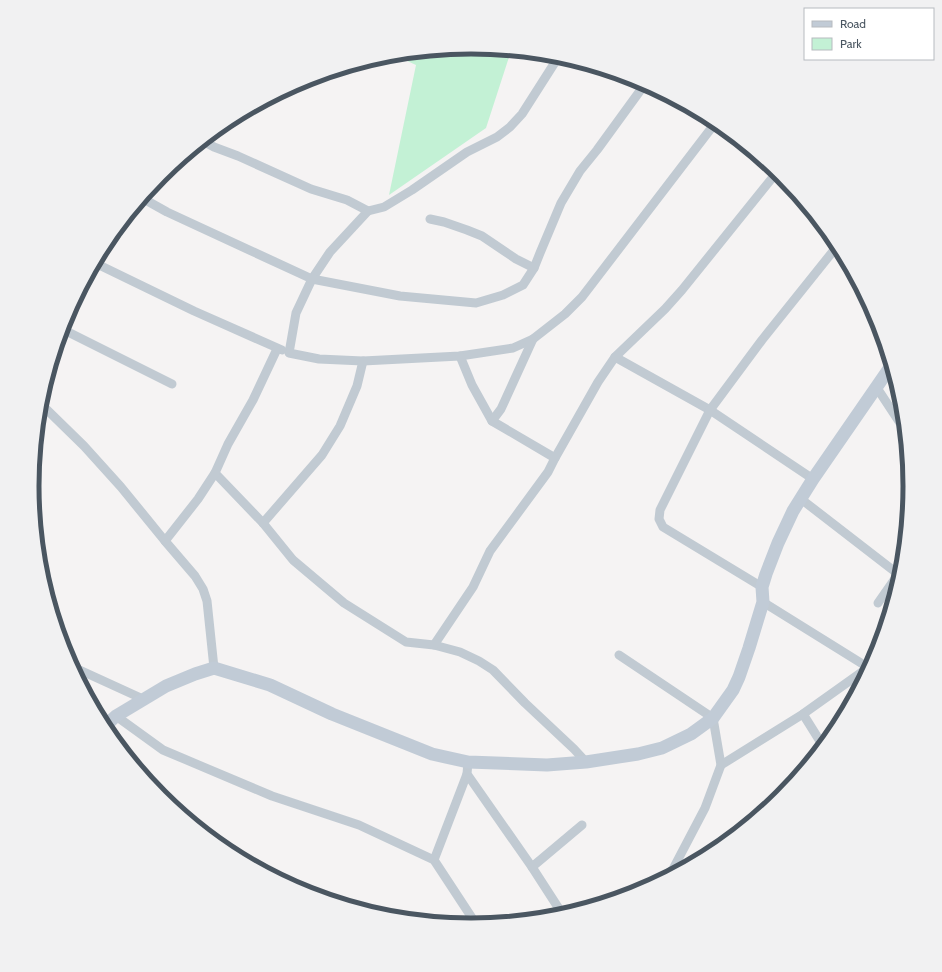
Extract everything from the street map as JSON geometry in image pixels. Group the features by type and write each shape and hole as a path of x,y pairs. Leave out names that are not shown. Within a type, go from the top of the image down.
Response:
{"main road":[{"path":"109,722 116,716 166,686 214,668 270,685 332,714 468,768 586,762 638,754 662,748 691,734 713,718 733,690 749,648 763,602 762,587 778,543 793,511 813,479 887,371"}],"street":[{"path":"289,353 296,312 312,279 330,252 368,211 384,207 412,190 467,152 497,137 510,127 522,114 555,62"},
{"path":"147,200 168,212 312,279 400,296 476,303 502,295 523,285 534,268 561,203 580,171 641,89"},
{"path":"100,265 194,311 289,353 319,359 363,361 460,356 513,348 533,340 565,314 582,297 712,128"},
{"path":"207,143 311,189 347,200 368,211"},
{"path":"434,645 473,587 490,551 548,472 598,382 615,357 665,309 682,290 773,178"},
{"path":"430,219 444,222 482,236 516,259 534,268"},
{"path":"762,587 663,527 659,519 660,510 710,410 762,340 833,251"},
{"path":"68,332 172,384"},
{"path":"492,421 501,409 533,340"},
{"path":"165,541 198,499 215,473 228,444 253,400 277,349"},
{"path":"460,356 472,385 492,421 555,458"},
{"path":"615,357 710,410 813,479"},
{"path":"263,523 322,455 340,426 357,386 363,361"},
{"path":"876,388 897,419"},
{"path":"46,409 80,442 117,482 165,541 196,576 207,602 214,668"},
{"path":"215,473 263,523 293,560 344,603 406,642 434,645 460,652 493,670 586,762"},
{"path":"801,499 895,568"},
{"path":"878,603 892,584"},
{"path":"763,602 864,665"},
{"path":"619,655 713,718 721,765 705,808 676,866"},
{"path":"81,671 143,699"},
{"path":"721,765 803,714 859,675"},
{"path":"803,714 820,741"},
{"path":"116,716 163,750 272,796 359,825 434,860 472,918"},
{"path":"434,860 468,768"},
{"path":"468,768 560,909"},
{"path":"532,867 582,825"}],"green space":[{"path":"471,54 509,56 486,128 389,195 416,65 404,60 443,55"}]}
